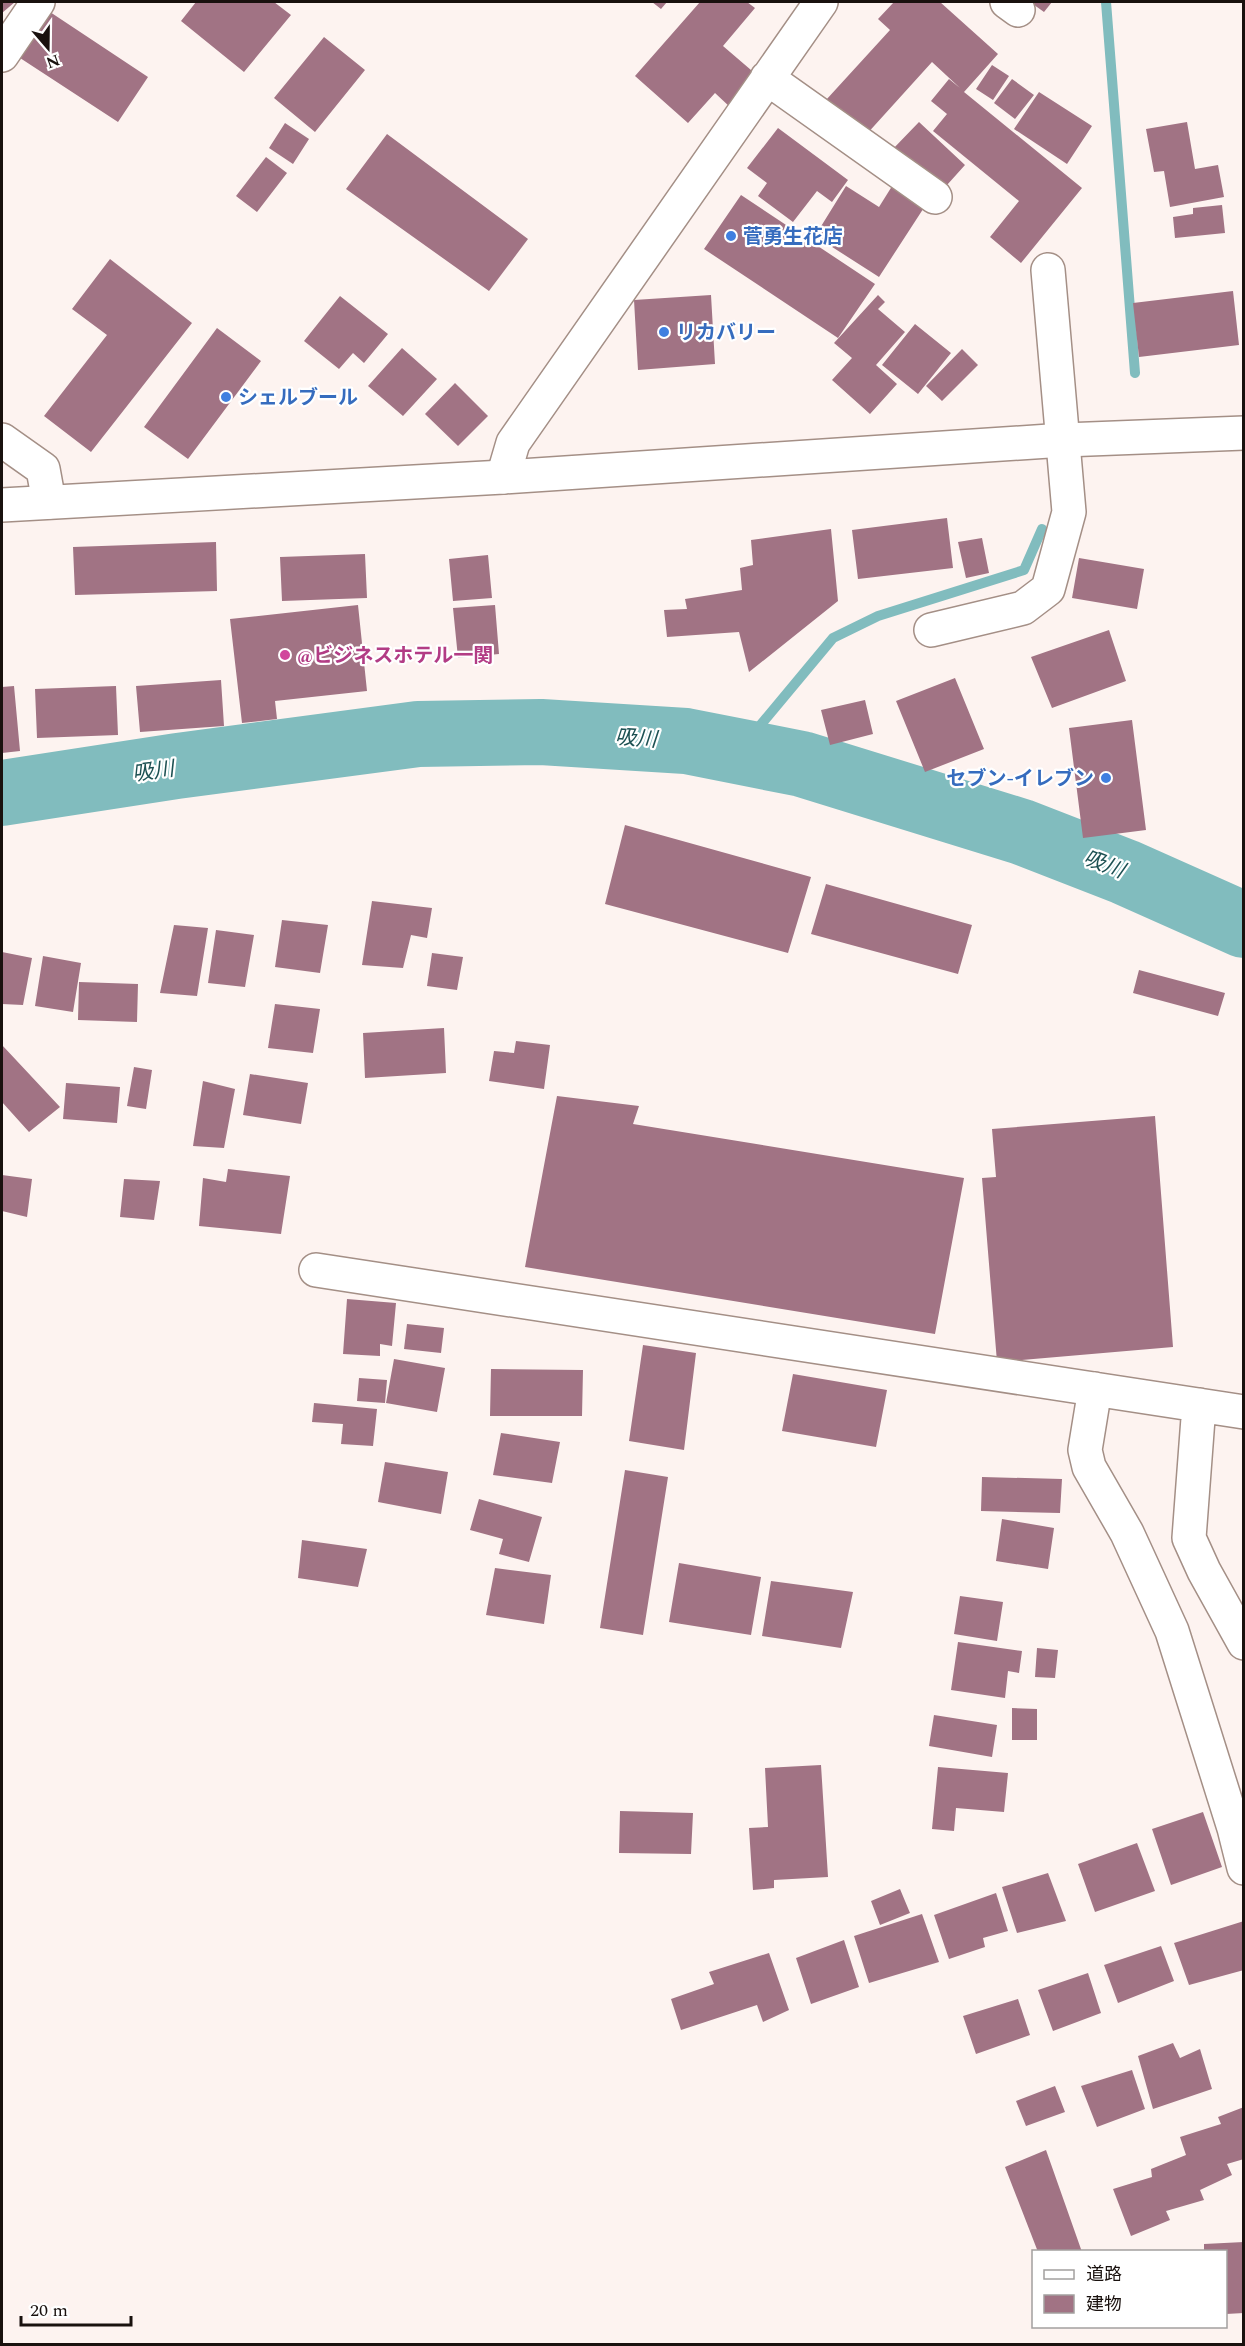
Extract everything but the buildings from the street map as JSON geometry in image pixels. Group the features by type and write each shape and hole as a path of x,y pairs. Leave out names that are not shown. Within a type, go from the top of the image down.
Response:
{"street":[{"path":"2,54 38,2"},
{"path":"503,477 513,443 821,2"},
{"path":"767,78 935,197"},
{"path":"931,630 1023,608 1048,589 1069,512 1048,270"},
{"path":"2,505 503,477 1064,440 1244,432"},
{"path":"2,440 43,469 49,502"},
{"path":"316,1270 1244,1412"},
{"path":"1095,1389 1085,1450 1089,1467 1127,1533 1172,1631 1234,1828 1244,1868"},
{"path":"1199,1405 1189,1538 1204,1571 1244,1643"}],"waterway":[{"path":"1106,2 1135,373"},
{"path":"738,752 833,638 878,616 1024,570 1042,529"},
{"name":"吸川","path":"2,793 177,766 418,734 541,732 686,741 802,764 1022,832 1125,872 1244,925"}],"place":[{"name":"菅勇生花店","path":"731,236"},
{"name":"リカバリー","path":"664,332"},
{"name":"シェルブール","path":"226,397"},
{"name":"@ビジネスホテル一関","path":"285,655"},
{"name":"セブン-イレブン","path":"1106,778"}]}
